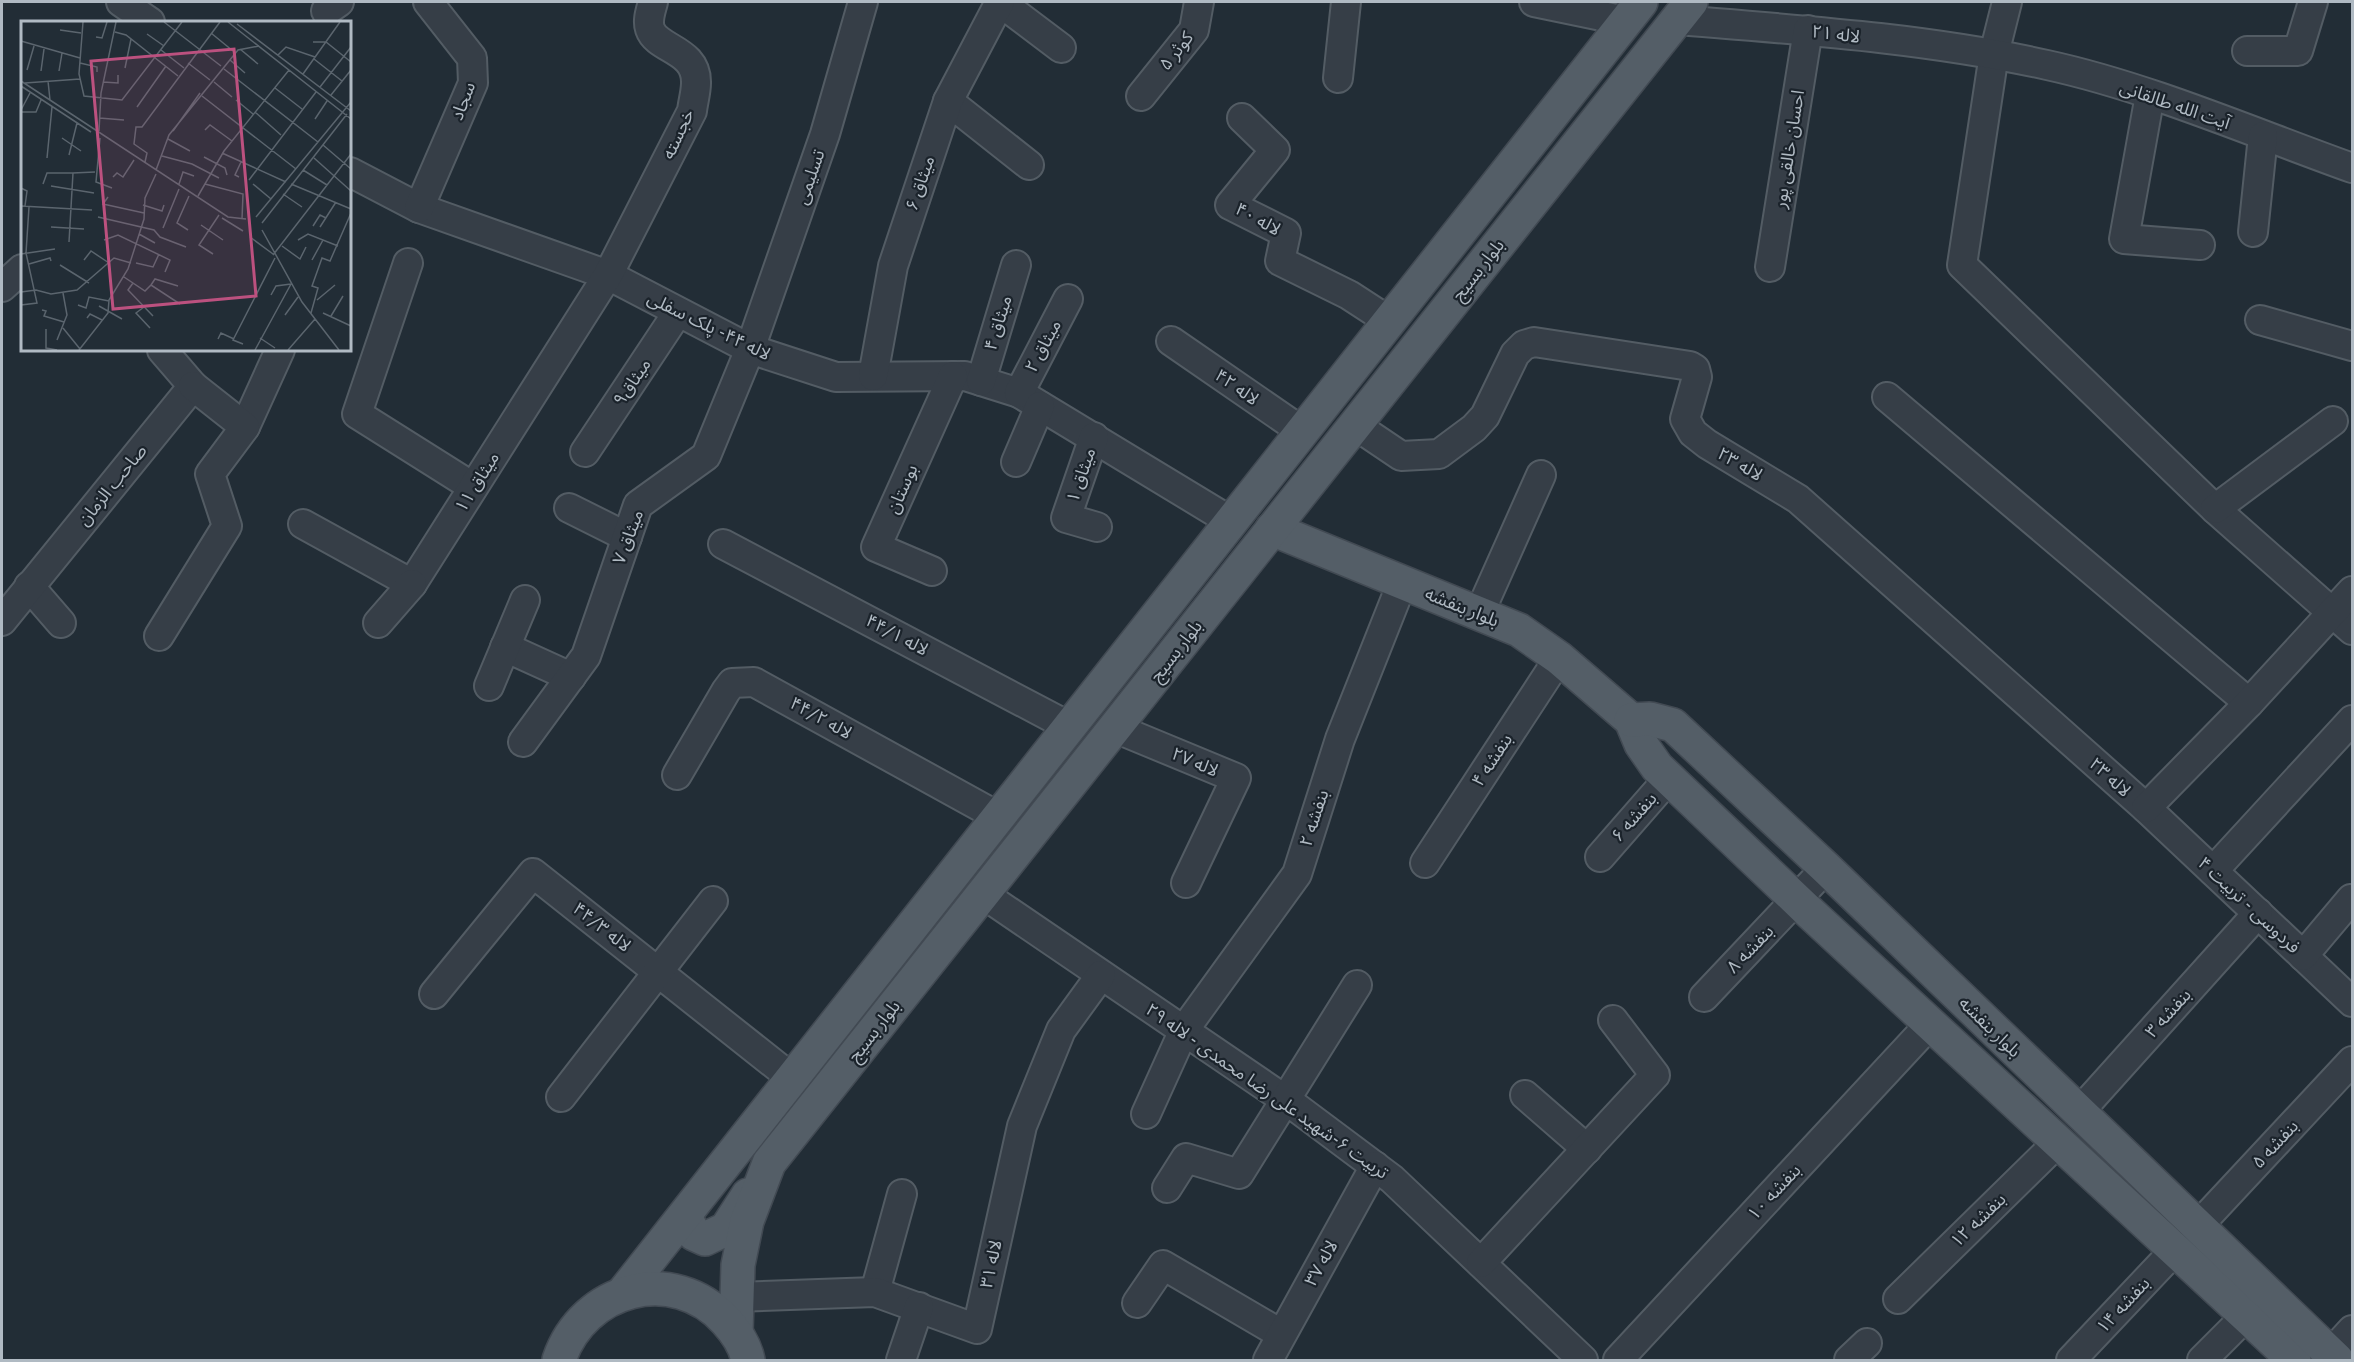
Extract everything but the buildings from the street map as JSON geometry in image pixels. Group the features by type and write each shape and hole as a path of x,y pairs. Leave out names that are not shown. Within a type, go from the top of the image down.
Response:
{"main road":[{"name":"بلوار بسیج","path":"623,1293 1633,11"},
{"name":"بلوار بسیج","path":"742,1347 736,1297 738,1265 747,1221 769,1163 1684,11"},
{"name":"بلوار بنفشه","path":"1272,529 1519,630 1559,658 1631,720 1641,744 1669,778 1796,900 2294,1360"},
{"name":"بلوار بنفشه","path":"1631,720 1650,719 1673,725 1826,868 2333,1357"},
{"path":"685,1217 694,1234 705,1239 726,1229 769,1163"},
{"path":"559,1360 573,1330 595,1308 623,1293 655,1288 686,1294 715,1309 742,1347"}],"street":[{"name":"سجاد","path":"419,208 473,82 472,58 431,2"},
{"name":"خجسته","path":"608,275 692,111 697,82 693,68 683,54 654,36 650,30 649,20 653,2"},
{"name":"تسلیمی","path":"750,350 825,134 863,2"},
{"name":"میثاق ۶","path":"873,376 893,266 948,101 1000,2 1062,48"},
{"name":"کوثر ۵","path":"1141,96 1194,30 1198,2"},
{"path":"1338,78 1346,2"},
{"path":"1534,2 1633,11"},
{"path":"2007,2 1994,54 1962,265 2215,509 2342,622"},
{"path":"2247,51 2298,51 2313,2"},
{"path":"121,10 148,21"},
{"name":"لاله ۲۱","path":"1684,11 1994,54"},
{"name":"احسان خالقی پور","path":"1770,267 1808,30"},
{"name":"آیت الله طالقانی","path":"1994,54 2091,76 2352,168"},
{"path":"2150,95 2124,238 2200,245"},
{"path":"948,101 1029,165"},
{"name":"لاله ۴۰","path":"1242,118 1275,150 1230,205 1286,233 1280,261 1349,296 1389,321"},
{"path":"2253,232 2263,136"},
{"name":"لاله ۴۴- پلک سفلی","path":"351,173 419,208 608,275 750,350 836,377 965,376 1030,400 1232,522"},
{"path":"408,263 357,414 473,487"},
{"name":"میثاق ۴","path":"981,381 1016,265"},
{"path":"2,287 21,269"},
{"name":"میثاق ۱۱","path":"378,622 412,584 608,275"},
{"name":"میثاق ۲","path":"1016,462 1030,400 1068,299"},
{"name":"میثاق۹","path":"585,452 678,312"},
{"path":"2260,320 2352,346"},
{"name":"لاله ۴۲","path":"1171,341 1303,432"},
{"name":"لاله ۲۳","path":"1355,425 1401,456 1439,454 1480,422 1515,354 1524,345 1534,342 1689,366 1695,369 1697,377 1685,419 1693,433 1707,444 1798,499 2146,808"},
{"name":"میثاق ۷","path":"524,742 586,656 638,505 706,456 750,350"},
{"path":"163,351 193,386 245,427"},
{"path":"159,636 227,525 210,474 245,427 280,351"},
{"name":"بوستان","path":"932,571 876,547 953,376"},
{"name":"صاحب الزمان","path":"2,621 193,386"},
{"path":"1887,397 2249,703"},
{"path":"2215,509 2333,421"},
{"name":"میثاق ۱","path":"1094,437 1066,518 1097,527"},
{"path":"1479,614 1540,475"},
{"path":"569,508 627,537"},
{"path":"303,524 412,584"},
{"name":"لاله ۴۴/۱","path":"723,544 1070,727"},
{"name":"بنفشه ۲","path":"1146,1114 1184,1030 1297,874 1340,739 1402,583"},
{"path":"29,586 61,623"},
{"path":"2146,808 2249,703 2342,622 2352,591"},
{"path":"489,686 525,600"},
{"path":"505,647 571,677"},
{"name":"بنفشه ۴","path":"1425,863 1559,658"},
{"name":"لاله ۴۴/۲","path":"677,775 732,683 754,682 999,817"},
{"path":"2213,871 2352,720"},
{"name":"لاله ۲۷","path":"1115,728 1236,778 1186,883"},
{"name":"بنفشه ۶","path":"1600,857 1669,778"},
{"name":"فردوسی - تربیت ۴","path":"2146,808 2352,1002"},
{"name":"بنفشه ۸","path":"1704,998 1826,868"},
{"name":"لاله ۴۴/۳","path":"434,994 533,873 793,1079"},
{"name":"تربیت ۶-شهید علی رضا محمدی - لاله ۲۹","path":"983,894 1285,1099 1375,1166 1583,1360"},
{"path":"2303,956 2351,899"},
{"path":"561,1097 713,901"},
{"name":"بنفشه ۳","path":"2079,1112 2258,913"},
{"name":"لاله ۳۱","path":"736,1297 875,1292 977,1329 1022,1126 1061,1030 1101,975"},
{"path":"1167,1188 1186,1158 1239,1174 1357,985"},
{"path":"1481,1263 1655,1075 1613,1020"},
{"name":"بنفشه ۱۰","path":"1618,1360 1931,1023"},
{"name":"بنفشه ۵","path":"2198,1226 2352,1061"},
{"path":"1525,1095 1587,1149"},
{"name":"بنفشه ۱۲","path":"1898,1299 2058,1142"},
{"name":"لاله ۳۷","path":"1268,1360 1375,1166"},
{"path":"875,1292 902,1194"},
{"name":"بنفشه ۱۴","path":"2071,1360 2175,1250"},
{"path":"1137,1304 1163,1265 1281,1334"},
{"path":"901,1360 919,1307"},
{"path":"2202,1360 2246,1316"},
{"path":"2333,1357 2352,1330"}]}
